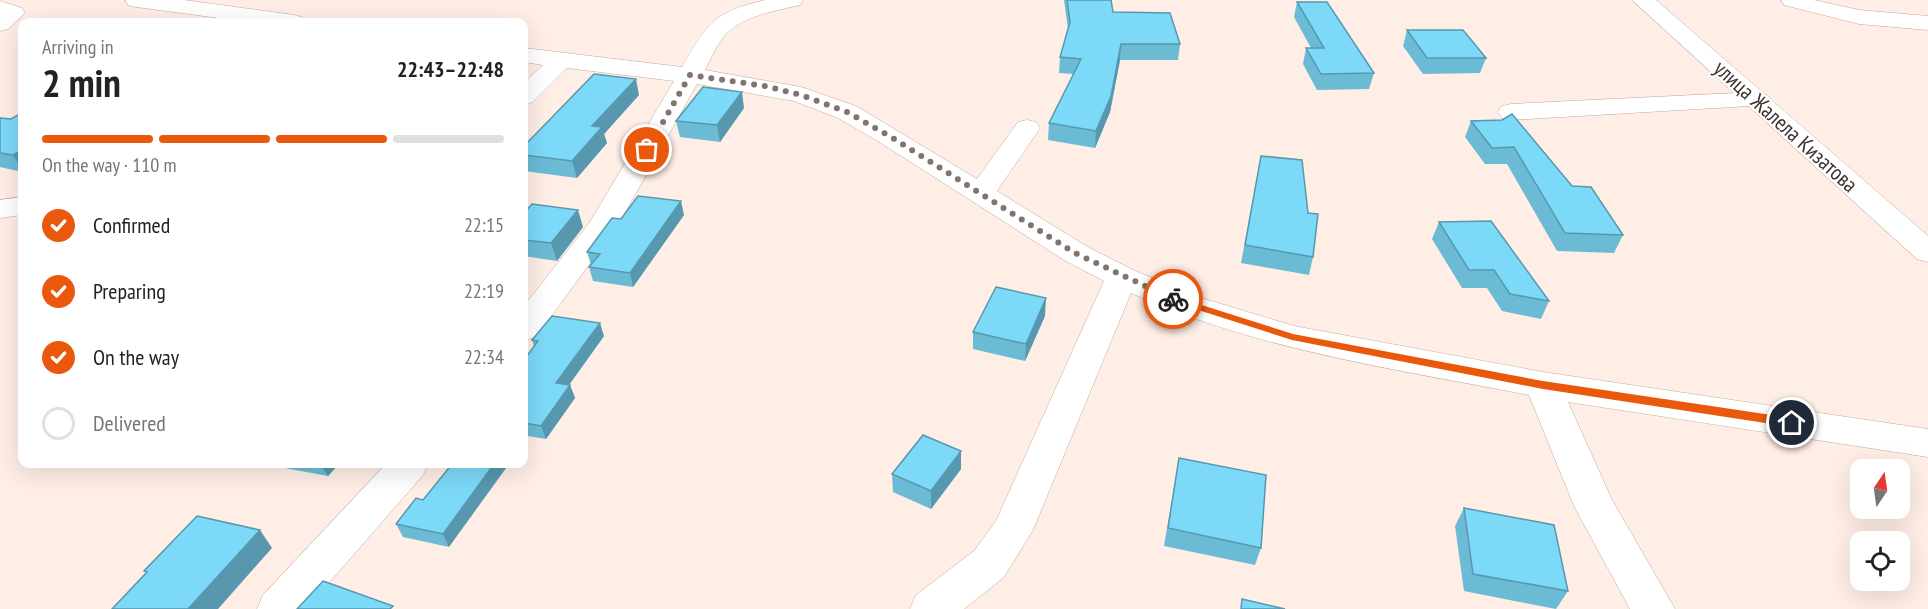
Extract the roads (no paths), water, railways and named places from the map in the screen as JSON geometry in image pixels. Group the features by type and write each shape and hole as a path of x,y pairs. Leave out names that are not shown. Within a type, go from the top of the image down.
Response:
{"street":[{"path":"136,0 265,18"},
{"path":"528,324 603,225 715,31 723,23 738,16 792,0"},
{"name":"улица Жалела Кизатова","path":"1643,0 1928,252"},
{"path":"1792,0 1832,12 1872,20 1928,23"},
{"path":"0,8 14,14 0,24"},
{"path":"528,56 690,75 765,86 801,95 847,112 1075,253 1122,277 1186,305 1292,337 1543,385 1928,443"},
{"path":"528,93 561,60"},
{"path":"1511,112 1758,100"},
{"path":"981,194 1028,128"},
{"path":"0,208 18,206"},
{"path":"932,609 989,564 1012,530 1122,277"},
{"path":"1543,385 1594,506 1653,609"},
{"path":"279,609 405,468"}]}
